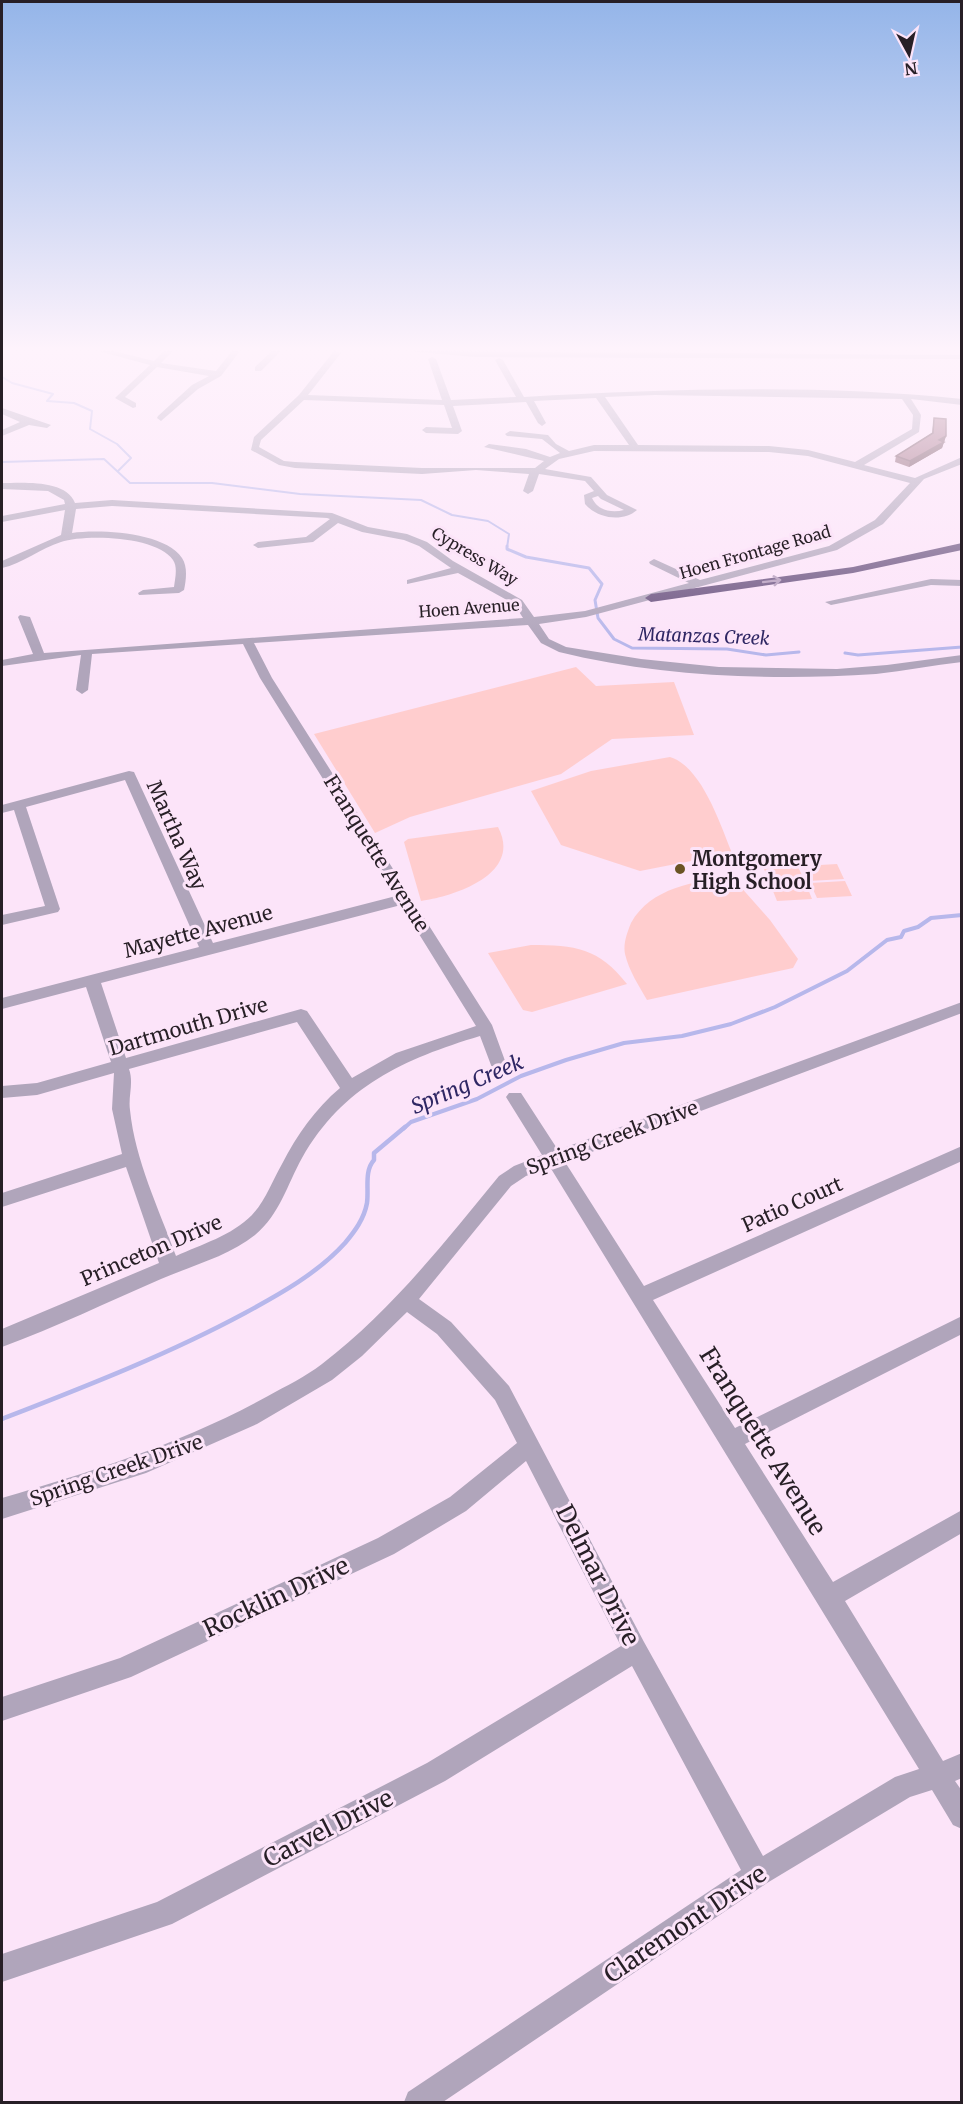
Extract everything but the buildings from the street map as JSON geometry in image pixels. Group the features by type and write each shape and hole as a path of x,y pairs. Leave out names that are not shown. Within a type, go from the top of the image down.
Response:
{"highway":[{"path":"651,598 837,573 962,546"}],"street":[{"path":"256,449 282,462 295,465 422,471 476,469 537,471 588,479 600,492"},
{"path":"505,449 526,452 549,460"},
{"path":"559,449 566,453"},
{"path":"528,491 533,474 549,460 566,453 587,449"},
{"path":"697,449 792,451 915,481"},
{"path":"854,466 883,449"},
{"name":"Hoen Frontage Road","path":"531,621 579,616 611,609 810,556 846,543 883,519 915,481 935,469 962,460"},
{"path":"2,486 50,488 68,498 71,506 66,537"},
{"name":"Cypress Way","path":"2,519 71,506 127,503 201,510 314,513 338,518 366,530 418,541 460,569 518,602 531,621"},
{"path":"258,545 309,540 338,518"},
{"path":"2,565 66,537 108,536 157,543 177,557 181,567 179,590 143,593"},
{"path":"654,562 702,585"},
{"path":"411,582 460,569"},
{"path":"831,602 931,582 962,583"},
{"path":"24,617 39,656"},
{"name":"Hoen Avenue","path":"2,663 87,651 531,621 545,641 559,648 704,671 853,671 960,660"},
{"name":"Franquette Avenue","path":"248,640 249,648 266,678 486,1029 500,1069"},
{"path":"82,690 87,651"},
{"name":"Martha Way","path":"19,805 129,775 208,949"},
{"path":"2,809 19,805 53,909 2,920"},
{"name":"Mayette Avenue","path":"2,1003 404,899"},
{"path":"92,981 124,1078 121,1108 132,1158 170,1267"},
{"name":"Spring Creek Drive","path":"2,1508 77,1487 184,1450 258,1413 330,1370 406,1301 505,1181 529,1166 962,1007"},
{"name":"Dartmouth Drive","path":"2,1092 37,1089 301,1015 348,1088"},
{"name":"Princeton Drive","path":"2,1338 234,1239 264,1216 272,1206 288,1169 314,1125 348,1088 408,1053 486,1029"},
{"name":"Franquette Avenue","path":"515,1097 829,1596 962,1816"},
{"name":"Patio Court","path":"640,1297 962,1153"},
{"path":"2,1200 132,1158"},
{"name":"Delmar Drive","path":"406,1301 444,1328 502,1392 636,1650 758,1875"},
{"path":"730,1441 962,1324"},
{"name":"Rocklin Drive","path":"2,1710 123,1669 386,1546 458,1504 530,1445"},
{"path":"829,1596 962,1521"},
{"name":"Carvel Drive","path":"2,1968 162,1914 436,1772 636,1650"},
{"name":"Claremont Drive","path":"418,2103 758,1875 904,1786 937,1776 962,1765"}],"shaded area":[{"path":"576,667 596,686 674,682 694,735 612,739 561,774 410,817 375,833 314,734"},
{"path":"670,757 692,772 701,784 732,853 640,871 561,845 531,791 591,771"},
{"path":"498,827 503,843 501,858 494,870 467,888 421,901 404,842 408,839"},
{"path":"837,864 844,879 809,881 803,866"},
{"path":"798,867 805,881 770,884 764,869"},
{"path":"731,876 770,920 798,959 793,968 647,1000 625,954 625,942 631,923 650,901 662,894 689,884"},
{"path":"845,881 852,896 817,898 810,883"},
{"path":"806,884 812,899 777,901 771,886"},
{"path":"531,945 561,946 585,951 606,963 627,984 532,1012 523,1010 488,953"}],"waterway":[{"path":"118,471 131,458 122,449"},
{"name":"Matanzas Creek","path":"2,462 104,459 130,483 212,483 300,494 421,500 452,515 488,521 509,534 507,548"},
{"name":"Matanzas Creek","path":"507,548 526,557 589,568 602,584 595,600 598,618 614,639 632,648 727,649 766,655 799,652"},
{"name":"Matanzas Creek","path":"845,653 858,655 962,647"},
{"name":"Spring Creek","path":"403,1129 411,1122 477,1099 521,1076 566,1060 624,1043 682,1036 731,1024 775,1007 847,971 887,940 901,937 904,931 918,927 931,918 962,915"},
{"name":"Spring Creek","path":"2,1419 186,1343 258,1306 311,1273 334,1254 356,1229 366,1209 368,1175 374,1160 374,1153 405,1127"}],"place":[{"name":"Montgomery High School","path":"680,869"}]}
